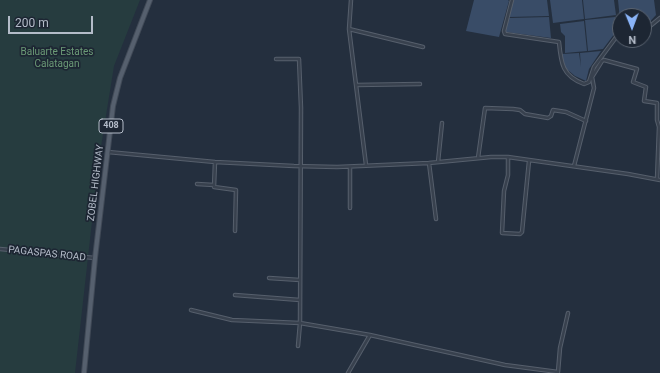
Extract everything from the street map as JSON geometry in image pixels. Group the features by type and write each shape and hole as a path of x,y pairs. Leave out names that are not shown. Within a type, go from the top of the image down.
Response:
{"main road":[{"name":"ZOBEL HIGHWAY","path":"84,373 95,258 113,106 116,90 150,0"}],"street":[{"path":"351,0 349,29 366,165"},
{"path":"512,0 504,31 505,34 559,42 562,66 565,72 573,79 584,84 589,82 594,67 612,43"},
{"path":"652,24 660,18"},
{"path":"349,29 423,47"},
{"path":"276,59 299,59 301,108 300,323 298,346"},
{"path":"108,152 215,162 350,167 508,157 658,179 660,127 657,120 657,103 644,101 646,87 633,82 637,69 604,60 602,61 592,77 594,88 574,166"},
{"path":"356,85 420,84"},
{"path":"478,158 485,108 520,110 525,114 548,118 551,116 553,110 566,112 586,121"},
{"path":"438,162 442,123"},
{"path":"508,157 508,175 504,191 502,233 520,234 522,232 529,161"},
{"path":"214,185 215,162"},
{"path":"428,163 436,219"},
{"path":"350,167 350,208"},
{"path":"196,184 214,185 214,188 236,190 235,231"},
{"name":"PAGASPAS ROAD","path":"0,249 95,258"},
{"path":"268,278 300,280"},
{"path":"235,295 300,300"},
{"path":"191,310 232,320 300,323 370,334 505,365 558,372 560,348 568,313"},
{"path":"348,373 370,334"}],"green space":[{"name":"Baluarte Estates Calatagan","path":"0,0 140,0 114,66 99,159 75,373 0,373"}],"water":[{"path":"474,0 509,1 499,37 466,31"},
{"path":"513,0 547,0 549,16 509,17"},
{"path":"550,0 582,0 584,19 553,23"},
{"path":"583,0 614,0 615,8 612,8 612,16 585,19"},
{"path":"618,0 654,0 656,15 652,19 652,8 619,8"},
{"path":"549,17 551,38 505,31 509,18"},
{"path":"612,17 612,37 603,49 588,51 585,20"},
{"path":"584,21 587,51 565,53 565,36 561,32 560,24"},
{"path":"601,51 589,69 586,81 575,76 563,66 562,54 579,53 581,67 580,53"}]}
